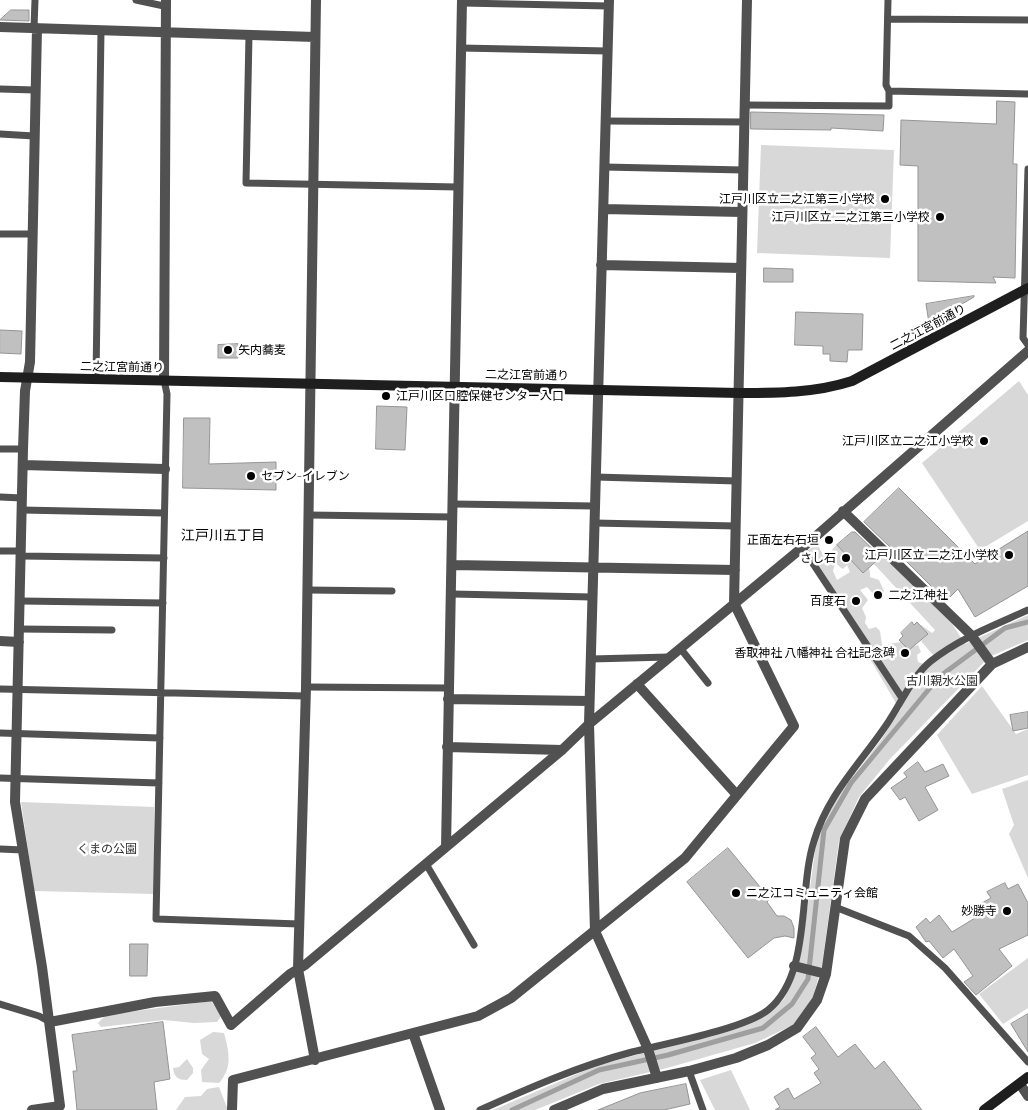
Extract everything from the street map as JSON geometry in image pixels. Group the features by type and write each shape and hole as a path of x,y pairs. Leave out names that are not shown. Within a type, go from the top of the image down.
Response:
{"street":[{"path":"315,1060 298,969 298,924 306,692 316,0"},
{"path":"232,1110 233,1080 478,1016 511,998 685,858 794,726 734,603 747,0"},
{"path":"446,848 448,694 453,565 454,386 462,2"},
{"path":"164,380 165,3"},
{"path":"609,3 589,701 595,931 648,1049 657,1078"},
{"path":"0,27 315,37"},
{"path":"32,1110 60,1108 50,1022 15,802 23,449 26,377 30,362 36,28"},
{"path":"604,210 742,212"},
{"path":"602,265 741,268"},
{"name":"二之江宮前通り","path":"0,377 739,393 802,392 830,388 852,381 1027,288"},
{"path":"50,1022 155,1002 215,996 231,1024 446,848 562,750 589,724 802,547 1028,351"},
{"path":"23,466 166,469"},
{"path":"843,511 972,637 989,660"},
{"path":"453,565 735,570"},
{"path":"0,641 19,642"},
{"path":"554,1110 602,1089 689,1071 736,1058 768,1046 797,1028 817,1000 826,974 845,840 865,799 989,660 1028,647"},
{"path":"637,684 736,794"},
{"path":"448,694 589,701"},
{"path":"447,747 562,750"},
{"path":"794,966 826,974"},
{"path":"413,1033 440,1110"},
{"path":"984,1110 1024,1080 1028,1096"}],"lane":[{"path":"35,0 36,28"},
{"path":"136,0 165,3"},
{"path":"745,105 889,106 889,91 886,85 888,0"},
{"path":"462,2 609,3"},
{"path":"888,19 1028,20"},
{"path":"96,378 101,30"},
{"path":"249,34 246,183 458,186"},
{"path":"461,48 608,51"},
{"path":"0,89 35,90"},
{"path":"889,91 1028,94"},
{"path":"606,121 744,122"},
{"path":"0,134 34,136"},
{"path":"604,167 743,170"},
{"path":"1028,169 1027,288 1023,338 1028,345"},
{"path":"0,234 32,234"},
{"path":"164,380 167,394 166,469 156,919 298,924"},
{"path":"0,449 23,449"},
{"path":"595,476 737,481"},
{"path":"0,497 22,498"},
{"path":"453,504 595,506"},
{"path":"22,510 164,513"},
{"path":"308,515 453,517"},
{"path":"594,523 736,526"},
{"path":"802,547 902,698"},
{"path":"0,551 21,554 164,558"},
{"path":"307,590 392,590"},
{"path":"452,594 592,597"},
{"path":"21,601 162,603"},
{"path":"480,1110 568,1073 755,1018 767,1011 779,998 794,966 803,922 813,842 828,804 888,723 902,698 929,662 972,637 1028,610"},
{"path":"20,628 112,630"},
{"path":"680,648 708,684"},
{"path":"590,659 669,657"},
{"path":"0,689 161,693 306,692 448,694"},
{"path":"0,733 160,738"},
{"path":"0,778 159,783"},
{"path":"0,849 24,850"},
{"path":"426,864 474,945"},
{"path":"836,907 909,936 945,968 1028,1062"},
{"path":"0,1004 39,1016 50,1022"},
{"path":"689,1071 703,1110"}],"green space":[{"path":"761,145 894,150 890,258 757,253"},
{"path":"1019,381 1028,395 1028,521 980,550 922,463"},
{"name":"古川親水公園","path":"817,544 825,558 835,564 833,571 837,580 850,572 847,565 843,569 834,559 831,551 837,544 860,556 868,565 870,577 879,580 884,591 877,598 867,587 860,590 868,600 862,608 866,617 865,623 869,629 876,627 880,631 883,652 887,651 888,644 901,642 907,648 918,645 921,652 917,655 918,662 924,664 933,655 921,641 925,636 917,626 921,625 932,633 935,630 874,564 882,556 949,619 965,644 1028,615 1028,640 989,657 890,759 859,797 839,841 822,965 813,997 793,1025 755,1043 667,1068 599,1084 535,1110 493,1110 598,1065 706,1037 770,1012 784,999 795,975 805,926 816,843 832,804 881,740 902,707 897,705 807,551"},
{"path":"982,686 1016,734 1028,729 1028,775 972,794 937,735"},
{"path":"1028,780 1028,878 1009,834 1014,825 1002,789"},
{"name":"くまの公園","path":"21,802 154,807 154,894 34,891"},
{"path":"1028,958 1028,1008 1003,1024 979,994"},
{"path":"211,1001 221,1016 217,1022 194,1023 164,1020 101,1027 98,1023 106,1015"},
{"path":"213,1032 224,1033 229,1059 226,1071 219,1083 202,1082 201,1070 209,1059 202,1054 200,1040"},
{"path":"187,1059 193,1068 193,1073 187,1080 175,1076 173,1068 179,1067"},
{"path":"731,1070 750,1110 715,1110 700,1080"},
{"path":"219,1087 228,1110 176,1110 185,1097 201,1096 207,1089"}],"building":[{"path":"11,10 29,10 29,21 0,20"},
{"name":"江戸川区立 二之江第三小学校","path":"997,101 1015,102 1013,164 1017,164 1015,278 993,277 996,283 918,281 918,166 900,165 901,120 996,124"},
{"path":"751,112 884,115 883,131 831,128 831,130 751,129"},
{"path":"764,268 793,269 793,282 764,282"},
{"path":"974,297 929,323 926,304"},
{"path":"796,312 863,314 862,350 848,350 847,362 830,361 830,354 823,354 823,346 795,345"},
{"path":"0,330 22,331 21,354 0,353"},
{"path":"238,344 238,358 218,358 218,345"},
{"path":"377,406 407,407 405,450 376,449"},
{"path":"184,418 210,418 209,464 276,462 276,490 183,488"},
{"path":"899,488 975,564 1028,531 1028,586 975,617 958,589 946,601 864,522"},
{"path":"852,532 855,532 881,557 863,573 837,545"},
{"path":"912,622 914,625 917,622 928,634 909,650 899,640 903,636 901,633"},
{"path":"1028,712 1028,728 1013,731 1010,715"},
{"path":"918,762 925,772 943,764 949,776 925,787 938,810 919,821 905,797 900,800 891,788 907,777 904,773"},
{"path":"728,848 770,899 767,902 777,916 784,916 791,920 794,928 794,938 785,936 774,938 748,958 687,882"},
{"path":"1005,883 1008,889 1018,884 1028,903 1028,935 999,949 1012,966 976,995 964,982 973,976 954,949 943,958 929,941 926,942 916,927 926,918 930,923 939,915 952,932 985,912 980,904 991,898 987,892"},
{"path":"130,944 148,944 147,976 130,976"},
{"path":"1028,1014 1028,1052 1011,1024"},
{"path":"163,1022 170,1079 154,1082 157,1110 77,1110 73,1071 77,1071 72,1035"},
{"path":"816,1027 838,1057 855,1044 875,1069 884,1061 922,1110 775,1110 780,1107 774,1097 788,1088 794,1099 821,1083 814,1073 819,1069 811,1058 816,1054 803,1037"},
{"path":"686,1084 690,1104 664,1110 598,1110 640,1093"}],"waterway":[{"path":"512,1110 599,1070 668,1055 763,1028 792,1004 808,979 824,830 851,783 939,677 1005,628 1028,622"}],"place":[{"name":"江戸川区立二之江第三小学校","path":"885,199"},
{"name":"江戸川区立 二之江第三小学校","path":"940,217"},
{"name":"矢内蕎麦","path":"228,350"},
{"name":"江戸川区口腔保健センター入口","path":"386,396"},
{"name":"江戸川区立二之江小学校","path":"984,441"},
{"name":"セブン-イレブン","path":"251,476"},
{"name":"正面左右石垣","path":"829,540"},
{"name":"江戸川区立 二之江小学校","path":"1009,555"},
{"name":"さし石","path":"846,558"},
{"name":"二之江神社","path":"878,595"},
{"name":"百度石","path":"856,601"},
{"name":"香取神社 八幡神社 合社記念碑","path":"905,653"},
{"name":"ニ之江コミュニティ会館","path":"736,893"},
{"name":"妙勝寺","path":"1007,911"}],"district":[{"name":"江戸川五丁目","path":"223,535"}]}
